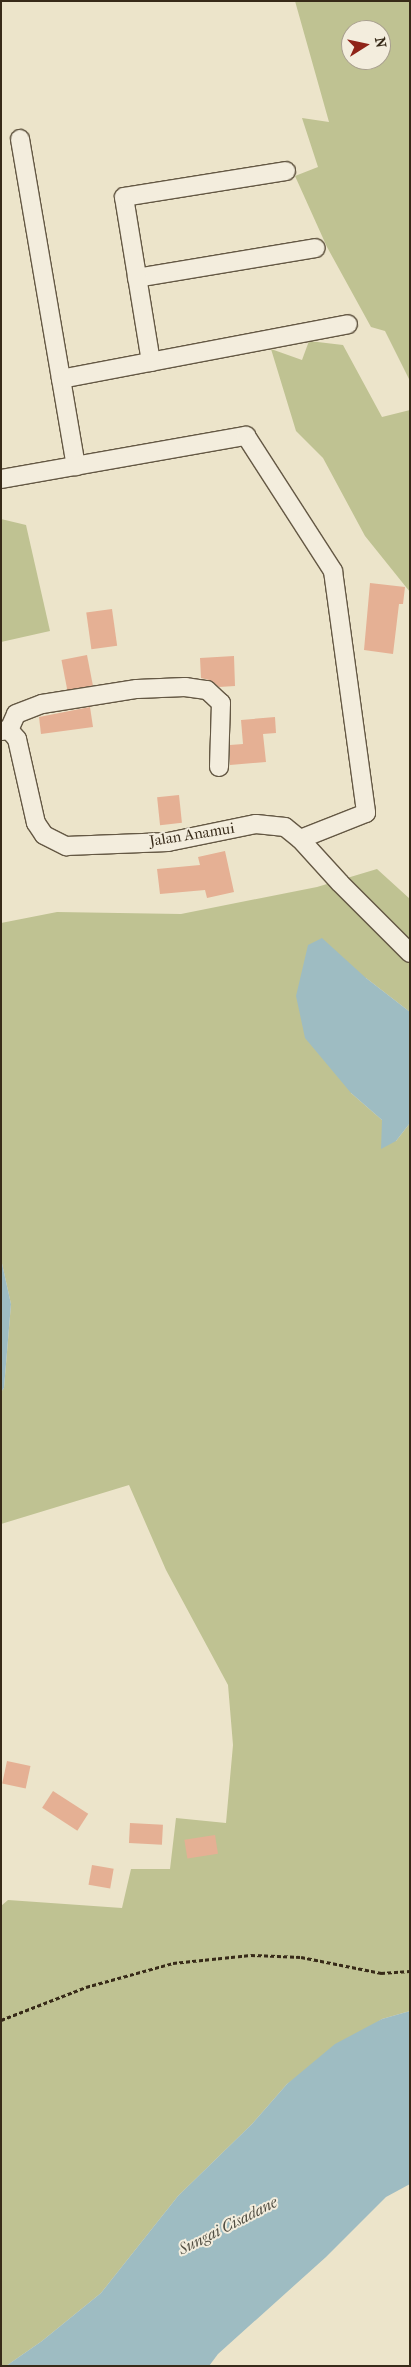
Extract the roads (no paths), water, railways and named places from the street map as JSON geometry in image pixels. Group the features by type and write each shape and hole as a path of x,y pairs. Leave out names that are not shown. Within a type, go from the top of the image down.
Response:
{"street":[{"path":"20,139 76,466"},
{"path":"151,362 124,197 286,170"},
{"path":"137,278 316,248"},
{"path":"61,379 348,324"},
{"path":"1,478 246,436 333,571 366,814 300,839"},
{"path":"5,731 16,714 42,704 137,689 185,686 207,690 221,703 219,767"},
{"name":"Jalan Anamui","path":"5,731 17,739 36,823 44,835 66,846 168,842 256,824 285,827 300,839 340,883 410,953"}],"water":[{"path":"322,938 366,978 410,1012 410,1123 396,1141 381,1149 382,1120 351,1093 305,1038 296,996 308,945"},
{"path":"1,1259 11,1304 4,1388 1,1392"},
{"name":"Sungai Cisadane","path":"410,2011 410,2184 386,2197 326,2257 218,2354 209,2366 6,2366 42,2341 101,2293 178,2196 252,2124 287,2084 335,2044 382,2019"}]}
